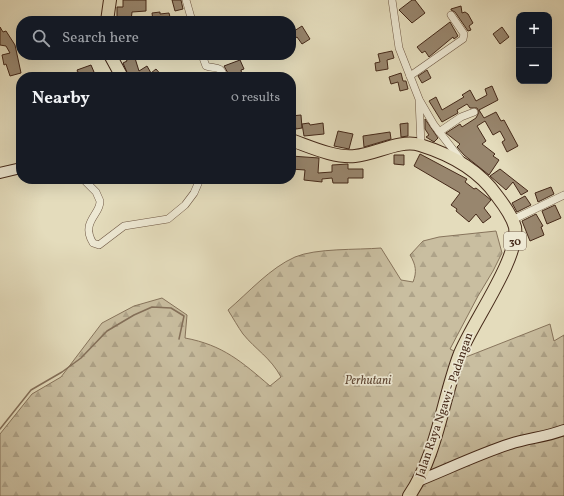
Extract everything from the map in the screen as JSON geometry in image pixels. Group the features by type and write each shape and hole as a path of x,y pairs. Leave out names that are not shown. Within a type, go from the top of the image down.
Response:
{"highway":[{"path":"108,16 110,0"},
{"path":"113,60 119,72"},
{"name":"Jalan Raya Ngawi - Padangan","path":"296,142 333,154 348,156 377,152 404,143 421,145 465,166 482,177 512,220 515,234 513,250 492,293 465,341 426,463 409,496"}],"street":[{"path":"186,0 191,16"},
{"path":"392,0 396,37 419,99 439,132 465,166"},
{"path":"410,76 463,39 464,34 451,15"},
{"path":"204,60 206,66 217,67 222,72"},
{"path":"419,99 421,145"},
{"path":"439,132 461,117 474,112"},
{"path":"0,174 16,169"},
{"path":"88,184 96,192 100,201 98,208 89,223 89,231 93,243 98,245 124,226 168,219 185,205 194,193 198,184"},
{"path":"512,220 564,195"},
{"path":"418,481 502,447 564,430"}],"green space":[{"name":"Perhutani","path":"496,231 502,253 450,349 466,357 550,324 554,341 564,335 564,496 0,496 0,434 32,394 61,377 102,323 134,306 162,298 187,315 185,338 210,345 221,350 241,362 270,386 281,377 268,359 243,334 228,310 277,267 295,257 314,252 381,248 401,280 413,282 415,268 414,262 410,255 423,241 439,237"}],"building":[{"path":"123,0 146,0 146,11 132,12 132,16 117,16 117,7 123,7"},
{"path":"172,0 181,0 183,9 175,11"},
{"path":"412,0 415,0 425,13 412,23 399,10"},
{"path":"461,6 462,13 465,12 468,14 473,23 469,26 471,30 468,31 455,12 451,10"},
{"path":"152,13 169,13 170,16 152,16"},
{"path":"450,22 458,36 454,39 453,37 429,57 425,51 422,53 417,47"},
{"path":"302,26 310,39 302,44 296,38 296,30"},
{"path":"0,27 3,32 6,31 15,45 16,60 18,60 21,72 16,72 16,74 10,76 6,64 4,65 2,55 10,53 6,46 0,45"},
{"path":"502,27 509,37 500,44 493,34"},
{"path":"392,51 394,58 387,60 388,69 376,71 375,63 380,62 378,54"},
{"path":"136,60 139,71 147,66 150,72 127,72 123,63"},
{"path":"240,60 244,69 241,70 241,72 227,72 224,66"},
{"path":"91,65 94,72 78,72 77,70"},
{"path":"427,70 431,78 422,83 418,76"},
{"path":"401,73 403,81 406,81 408,89 400,91 398,82 391,84 389,77"},
{"path":"492,86 498,100 479,110 484,118 496,112 501,121 504,120 518,146 507,152 502,142 505,140 500,131 493,135 485,121 477,126 486,141 482,144 495,154 493,156 499,160 489,175 464,155 457,147 460,144 446,133 460,124 462,127 476,118 479,112 477,108 470,108 467,104 457,110 458,113 442,122 429,101 436,97 442,110 464,97 462,95 470,90 476,101 487,95 485,89"},
{"path":"301,115 302,128 296,129 296,116"},
{"path":"425,119 438,138 434,142 426,137 429,135 425,129"},
{"path":"309,123 310,125 323,123 324,134 304,136 302,124"},
{"path":"408,123 408,136 401,137 400,124"},
{"path":"338,131 353,134 349,149 334,146"},
{"path":"390,132 391,139 364,147 363,136"},
{"path":"420,154 467,179 465,182 474,189 476,188 491,200 484,208 491,217 483,223 476,214 469,222 456,211 457,209 451,205 460,193 414,166"},
{"path":"394,155 404,155 404,165 394,164"},
{"path":"296,156 319,158 318,173 332,172 332,165 348,164 348,169 363,169 363,178 348,178 348,183 333,183 332,178 322,179 322,182 304,180 305,170 296,169"},
{"path":"500,169 528,191 521,195 513,182 506,190 490,176"},
{"path":"551,187 554,194 538,202 535,193"},
{"path":"525,196 531,205 517,212 512,203"},
{"path":"555,205 561,218 547,224 542,211"},
{"path":"536,214 543,226 541,227 544,235 530,241 522,221"}],"waterway":[{"path":"0,429 31,390 62,372 81,358 107,331 134,315 152,307 171,308 184,316 179,339"}]}
